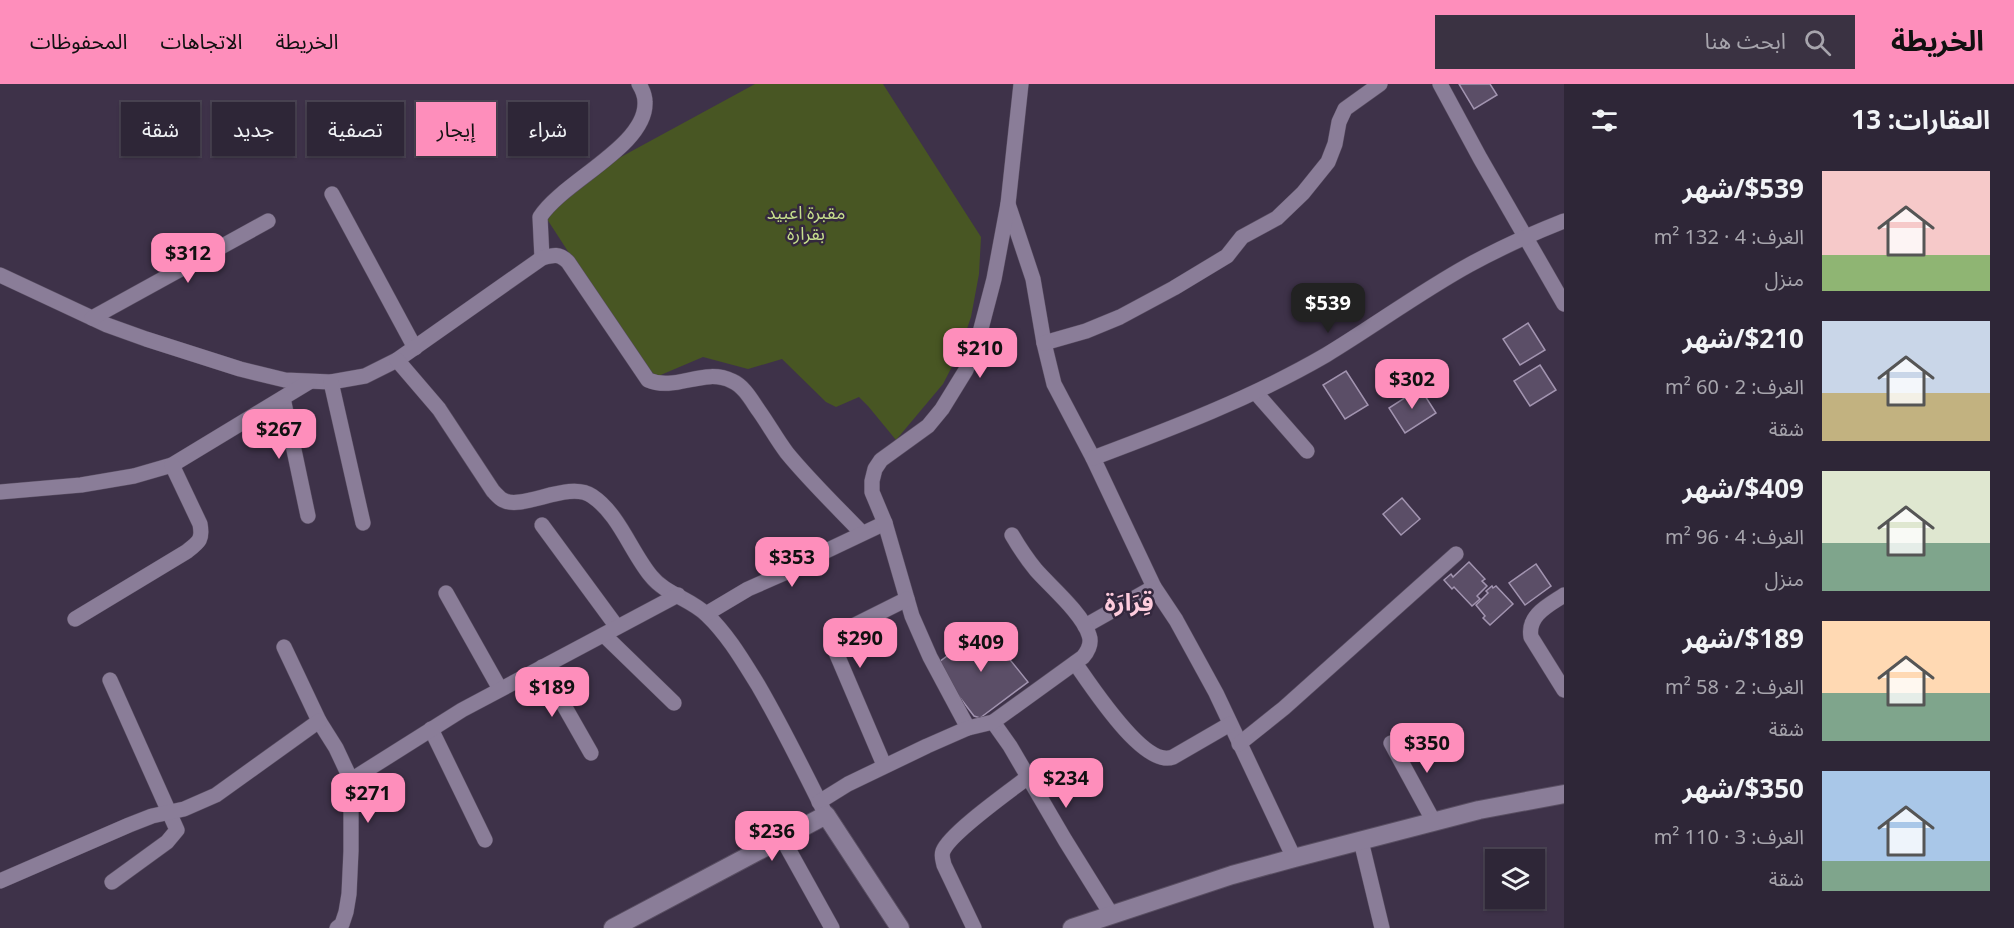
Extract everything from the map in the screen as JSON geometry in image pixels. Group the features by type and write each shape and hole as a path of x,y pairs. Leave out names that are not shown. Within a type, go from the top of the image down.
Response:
{"street":[{"path":"542,258 538,220 562,193 621,146 639,126 645,101 639,84"},
{"path":"968,728 930,657 912,616 885,523 872,492 875,469 881,460 928,426 952,394 966,370 978,340 1008,204 1021,84"},
{"path":"1044,343 1086,331 1120,317 1227,256 1242,237 1277,218 1303,193 1328,162 1345,109 1380,84"},
{"path":"1440,84 1564,304"},
{"path":"332,194 415,348"},
{"path":"1008,204 1033,279 1054,384 1093,458 1154,588 1193,650 1216,693 1294,858"},
{"path":"92,318 268,221"},
{"path":"1093,458 1166,431 1256,393 1326,355 1468,266 1525,237 1564,221"},
{"path":"0,275 92,318 146,339 240,369 285,380 332,382 365,376 398,360 542,258 557,255 568,262 648,380 657,384 670,384 705,376 720,376 735,381 747,393 786,451 862,533"},
{"path":"398,360 439,409 501,500 515,502 574,491 586,492 606,509 656,582 706,614 728,639 748,669 798,757 823,808 900,928"},
{"path":"0,492 81,485 134,476 172,465 309,382"},
{"path":"332,382 363,523"},
{"path":"1256,393 1307,452"},
{"path":"283,398 308,516"},
{"path":"75,619 199,542 202,534 200,524 172,465"},
{"path":"706,614 748,589 796,568 885,523"},
{"path":"542,525 610,631 674,703"},
{"path":"613,928 782,838 823,808 848,784 884,765 968,728 993,722 1083,657 1089,647 1089,635 1085,626 1057,591 1037,571 1012,535"},
{"path":"1239,744 1292,701 1456,554"},
{"path":"1085,626 1154,588"},
{"path":"446,593 500,689"},
{"path":"351,780 431,729 500,689 678,595"},
{"path":"1564,595 1539,612 1533,619 1530,632 1564,690"},
{"path":"884,765 832,643 835,635 907,599"},
{"path":"284,647 319,721 336,748 351,780 349,894 342,924 337,928"},
{"path":"1076,663 1116,719 1132,737 1156,756 1168,759 1173,757 1230,724"},
{"path":"542,667 591,753"},
{"path":"110,680 176,826 176,834 167,842 112,882"},
{"path":"0,881 129,825 201,803 216,795 319,721"},
{"path":"993,722 1010,746 1111,914"},
{"path":"431,729 486,840"},
{"path":"1391,743 1434,822"},
{"path":"974,928 944,865 943,850 961,830 1028,777"},
{"path":"1072,928 1233,875 1294,858 1479,810 1564,794"},
{"path":"782,838 832,928"},
{"path":"1361,841 1382,928"}],"green space":[{"name":"مقبرة اعبيد بقرارة","path":"755,84 883,84 981,237 979,274 971,317 958,355 943,384 896,440 859,397 836,407 826,402 782,359 748,369 703,357 656,377 621,333 545,216 619,158"}],"building":[{"path":"1459,84 1490,84 1497,95 1474,109"},
{"path":"1528,323 1545,350 1520,365 1503,339"},
{"path":"1540,365 1556,390 1530,406 1514,381"},
{"path":"1346,371 1368,405 1345,419 1323,385"},
{"path":"1420,388 1436,413 1405,433 1389,408"},
{"path":"1402,498 1420,519 1401,535 1383,514"},
{"path":"1469,562 1485,579 1482,581 1487,586 1477,596 1480,599 1472,606 1444,580 1451,574 1453,577"},
{"path":"1536,564 1551,586 1525,605 1509,583"},
{"path":"1492,586 1493,588 1496,586 1513,604 1490,625 1476,605"},
{"path":"982,625 1028,682 980,718 974,716 935,665 973,637 970,634"}],"district":[{"name":"قِرَارَة","path":"1129,601"}]}
